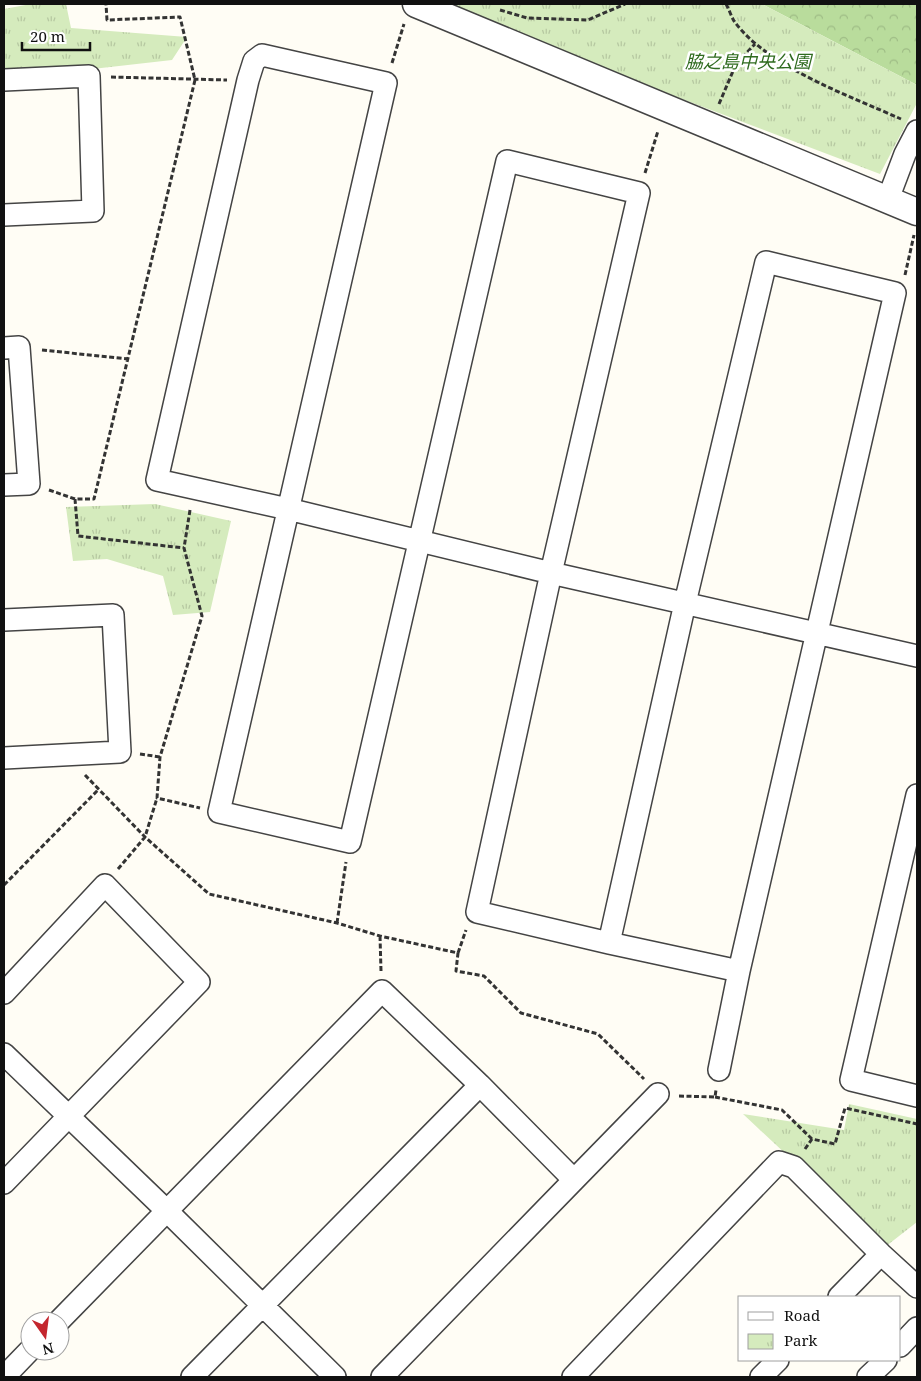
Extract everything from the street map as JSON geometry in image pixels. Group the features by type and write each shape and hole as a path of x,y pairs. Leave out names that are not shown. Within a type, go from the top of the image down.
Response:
{"street":[{"path":"410,13 666,107 888,199 916,221"},
{"path":"739,971 609,944 477,912 551,573 639,192 507,161 419,541 350,842 219,812 288,508 386,83 262,55 254,61 248,80 157,480 288,508 419,541 551,573 917,656"},
{"path":"4,80 89,76 93,211 4,215"},
{"path":"888,199 913,127"},
{"path":"609,944 685,603 766,262 895,293 739,971 719,1070"},
{"path":"4,485 30,484 12,348"},
{"path":"4,620 113,615 120,752 4,758"},
{"path":"917,795 851,1080 917,1096"},
{"path":"4,992 104,885 199,982 4,1183"},
{"path":"69,1311 168,1212 382,991 480,1085 574,1180"},
{"path":"4,1054 335,1377"},
{"path":"192,1377 480,1085"},
{"path":"382,1377 658,1094"},
{"path":"573,1377 779,1162 794,1166 881,1254 917,1287"},
{"path":"840,1296 881,1254"},
{"path":"901,1345 917,1328"},
{"path":"4,1377 20,1360"},
{"path":"761,1377 777,1361"},
{"path":"868,1377 885,1361"}],"path":[{"path":"30,484 75,499 94,499 195,80 180,17 107,20 106,4"},
{"path":"494,9 526,18 588,20 625,4"},
{"path":"726,4 734,21 755,44 798,73 913,127"},
{"path":"386,83 410,13"},
{"path":"712,126 736,64 755,44"},
{"path":"89,76 248,80"},
{"path":"639,192 666,107"},
{"path":"895,293 904,277 916,221"},
{"path":"12,348 128,359"},
{"path":"104,885 145,837 157,798 160,757 202,616 184,548 193,489"},
{"path":"75,499 78,536 184,548"},
{"path":"66,754 98,790 145,837 209,894 458,953 456,971 484,976 521,1013 598,1034 658,1094 715,1097 782,1110 812,1139 836,1144 845,1108 917,1124"},
{"path":"4,885 98,790"},
{"path":"157,798 219,812"},
{"path":"337,923 350,842"},
{"path":"380,936 382,991"},
{"path":"715,1097 719,1070"},
{"path":"794,1166 812,1139"}],"green space":[{"path":"31,4 66,4 71,28 187,37 172,60 4,79 4,9"},
{"name":"脇之島中央公園","path":"431,4 762,4 917,85 917,103 880,174"},
{"path":"762,4 917,4 917,85"},
{"path":"155,504 231,521 210,612 173,615 163,576 107,559 73,561 66,507"},
{"path":"849,1104 917,1119 917,1222 885,1247 743,1114 844,1130"}]}
